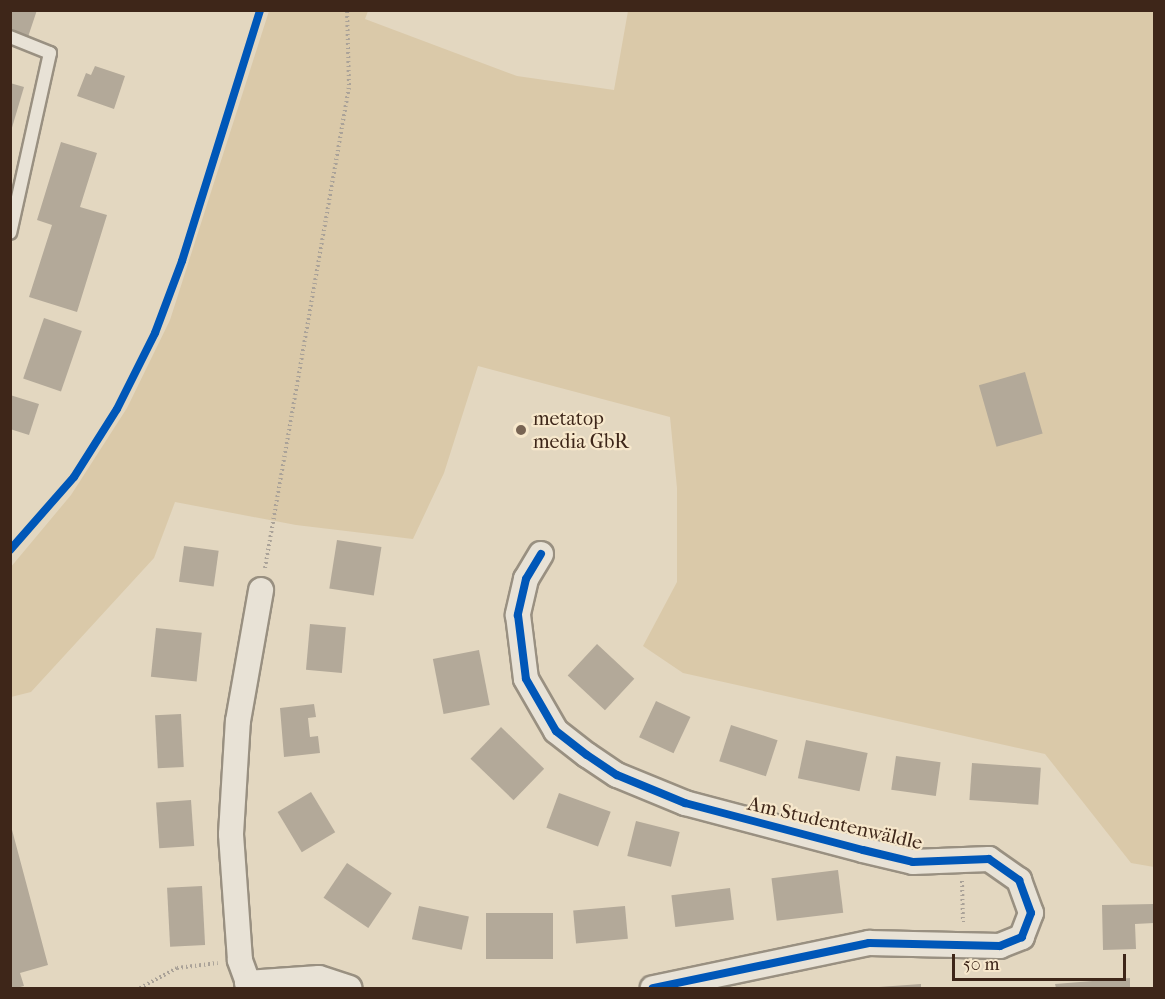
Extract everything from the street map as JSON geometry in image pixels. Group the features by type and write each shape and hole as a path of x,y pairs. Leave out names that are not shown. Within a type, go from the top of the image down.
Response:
{"street":[{"name":"Am Studentenwäldle","path":"541,554 526,579 518,615 526,679 556,731 587,755 617,776 685,803 913,862 961,862 989,859 1019,880 1031,913 1022,937 1000,946 963,942 869,943 653,988"},
{"path":"261,590 238,722 231,834 240,960 248,986 319,978 349,988"}],"lane":[{"path":"10,37 50,53 10,233"}],"path":[{"path":"261,590 349,85 347,10"},
{"path":"961,862 963,942"},
{"path":"140,988 177,968 240,960"}],"shaded area":[{"path":"269,11 368,11 365,19 517,76 614,90 628,11 1154,11 1154,867 1131,863 1045,754 683,673 643,646 677,582 677,488 670,417 478,366 444,473 413,539 296,525 175,502 154,558 31,692 11,697 10,568 71,495 127,408 170,320"}],"building":[{"path":"10,10 37,10 28,37 10,31"},
{"path":"95,66 125,76 114,109 77,96 86,73 91,75"},
{"path":"10,83 24,87 11,131 10,131"},
{"path":"61,142 97,153 80,207 107,215 77,312 29,297 52,225 37,220"},
{"path":"44,318 82,331 61,392 23,379"},
{"path":"1025,372 1043,434 997,447 979,385"},
{"path":"10,395 39,404 29,435 10,429"},
{"path":"337,540 381,547 374,595 329,588"},
{"path":"184,546 219,551 214,587 179,582"},
{"path":"310,624 346,627 342,673 306,670"},
{"path":"156,628 202,633 197,682 151,677"},
{"path":"597,644 634,679 605,710 568,675"},
{"path":"479,650 490,705 444,714 433,659"},
{"path":"656,701 690,717 674,753 639,737"},
{"path":"314,704 316,717 308,718 310,737 318,736 320,753 284,757 280,708"},
{"path":"181,714 184,767 158,768 155,715"},
{"path":"731,725 778,740 766,776 719,761"},
{"path":"501,727 544,769 514,800 470,759"},
{"path":"806,740 868,753 860,791 798,778"},
{"path":"896,756 941,762 936,796 891,790"},
{"path":"972,763 1041,768 1038,805 969,800"},
{"path":"311,792 335,832 302,852 278,812"},
{"path":"559,793 611,812 598,847 546,828"},
{"path":"191,800 194,846 159,848 156,802"},
{"path":"636,821 680,832 671,867 627,856"},
{"path":"11,826 48,965 20,973 24,986 16,988 10,988"},
{"path":"347,863 392,893 368,928 324,898"},
{"path":"838,870 843,913 777,921 771,878"},
{"path":"202,886 205,945 170,947 167,888"},
{"path":"730,888 734,920 675,927 671,895"},
{"path":"1154,904 1154,923 1135,924 1136,949 1103,950 1102,905"},
{"path":"419,906 469,917 462,950 412,939"},
{"path":"625,906 628,939 576,943 573,911"},
{"path":"486,913 553,913 553,959 486,959"},
{"path":"1130,978 1130,988 1056,988 1055,984"},
{"path":"921,984 921,988 879,987"}],"cycle path":[{"path":"10,550 74,477 117,409 155,333 182,261 260,10"},
{"path":"541,554 526,579 518,615 526,679 556,731 587,755 617,775 685,803 863,850 913,862 989,859 1019,880 1031,913 1022,937 1000,946 869,943 653,988"}],"place":[{"name":"metatop media GbR","path":"521,430"}]}
